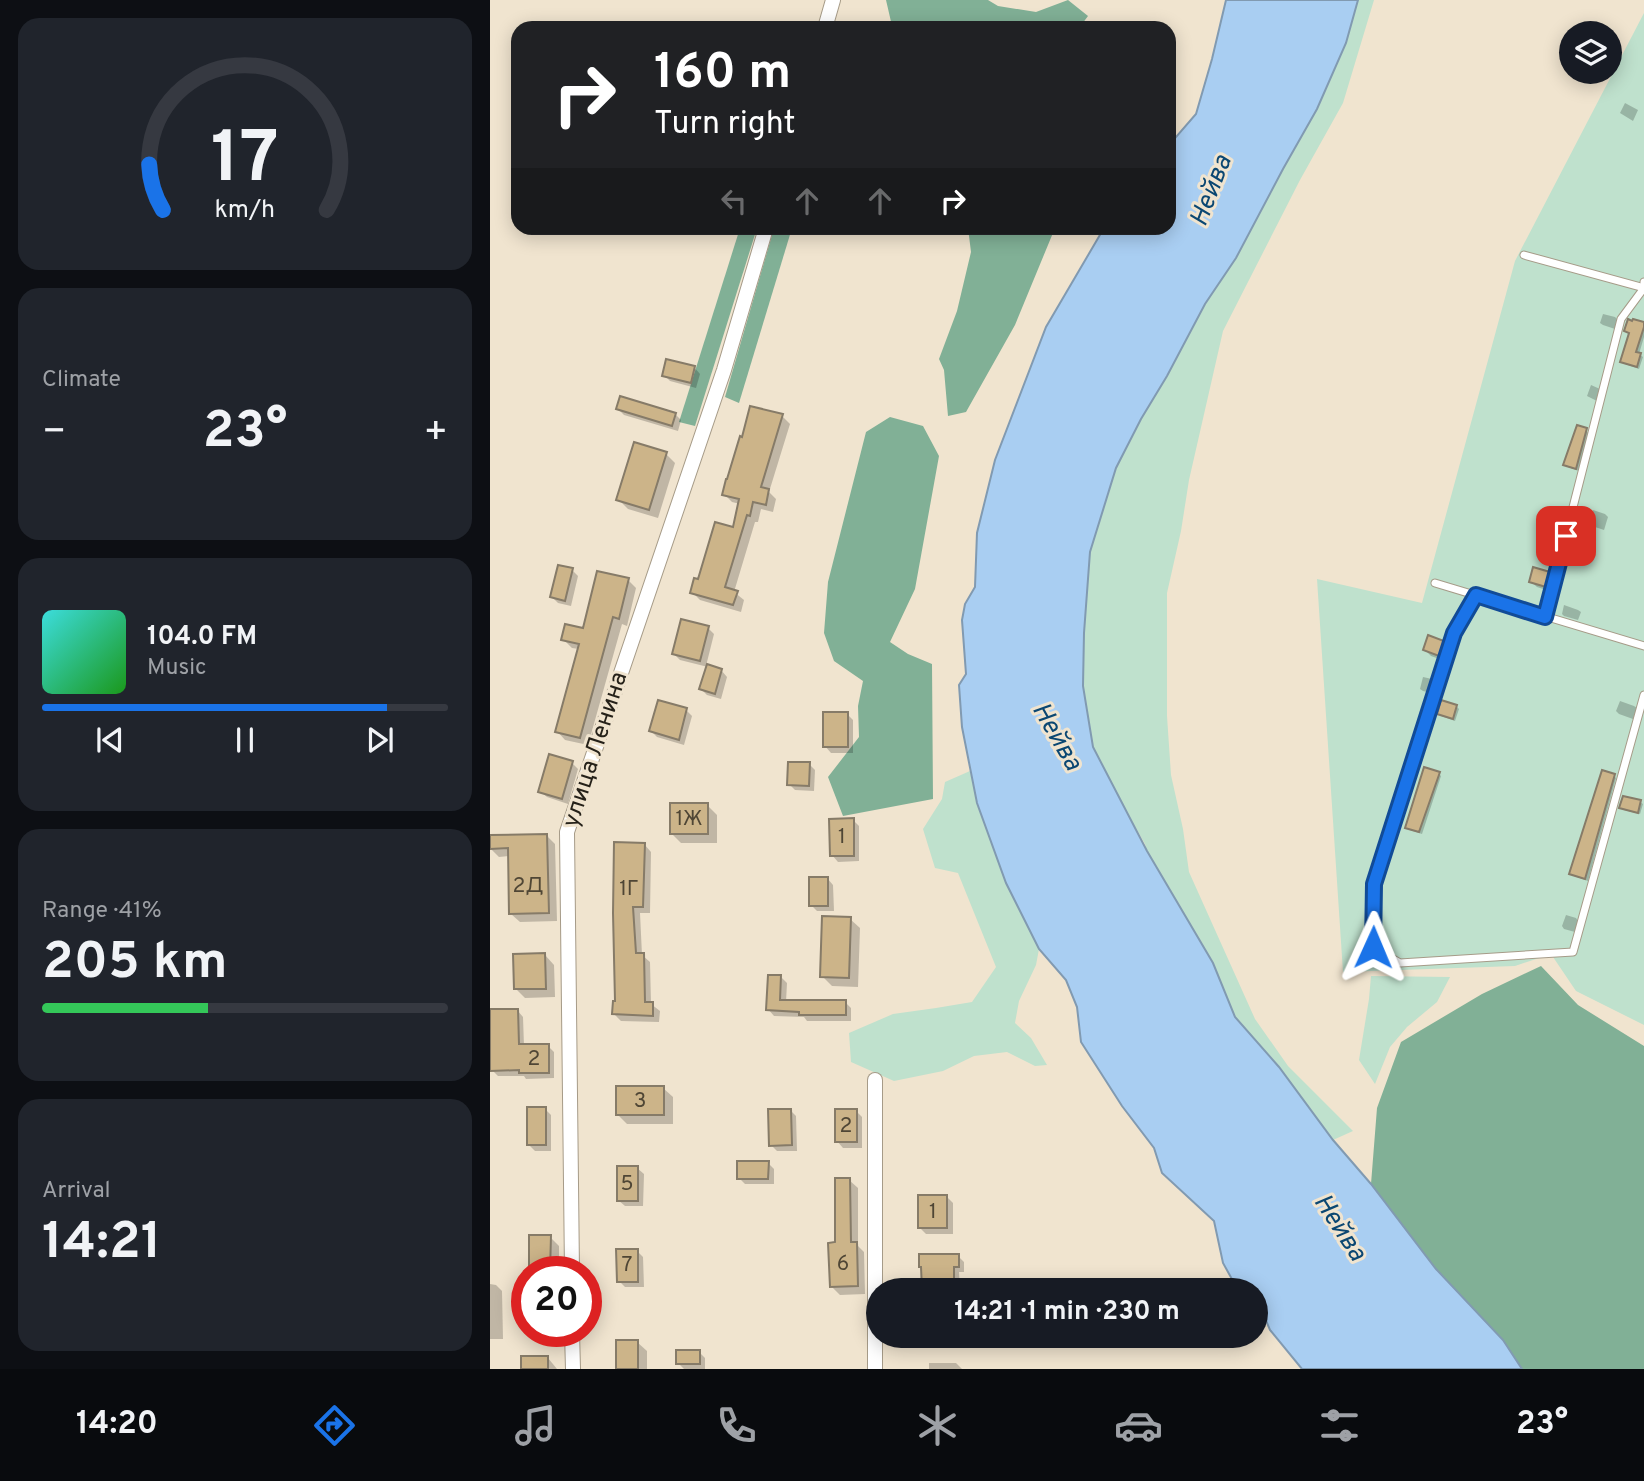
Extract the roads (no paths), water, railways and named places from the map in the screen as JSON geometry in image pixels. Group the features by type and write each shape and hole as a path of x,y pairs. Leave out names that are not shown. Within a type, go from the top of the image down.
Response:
{"street":[{"path":"827,21 833,0"},
{"name":"улица Ленина","path":"572,1256 567,832 724,370 764,235"},
{"path":"875,1080 875,1369"},
{"path":"572,1347 573,1369"}],"lane":[{"path":"1524,255 1644,288"},
{"path":"1545,617 1621,319 1644,288 1644,282"},
{"path":"1435,583 1644,646"},
{"path":"1476,595 1454,633 1374,884 1373,947 1399,963 1573,952 1644,695"}],"water":[{"name":"Нейва","path":"1226,0 1358,0 1346,43 1317,109 1236,258 1205,304 1116,468 1090,552 1083,686 1093,747 1147,851 1213,963 1235,1017 1279,1067 1333,1140 1371,1184 1436,1269 1503,1340 1522,1369 1302,1369 1268,1325 1268,1278 1231,1278 1223,1263 1214,1221 1162,1173 1154,1148 1122,1106 1081,1042 1077,1007 1066,980 1039,949 1006,883 977,803 962,727 959,685 966,674 962,620 965,604 975,587 977,533 995,460 1046,327 1100,235 1176,235 1176,137 1196,114"}]}
